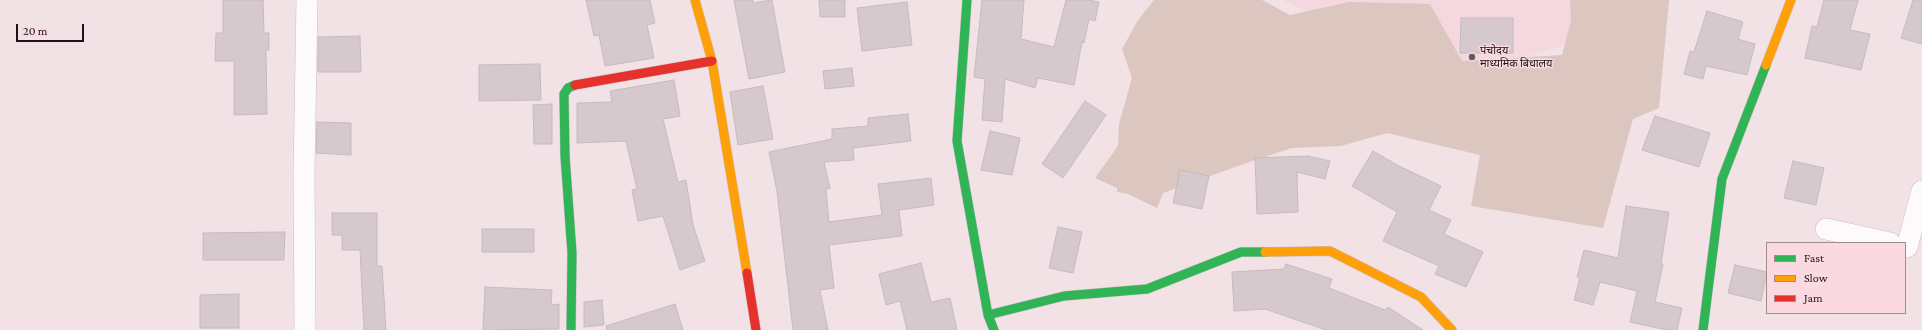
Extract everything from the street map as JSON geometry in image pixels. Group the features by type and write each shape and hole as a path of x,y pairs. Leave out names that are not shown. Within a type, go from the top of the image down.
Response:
{"street":[{"path":"305,330 304,173 307,0"},
{"path":"695,0 712,60 756,330"},
{"path":"967,0 957,141 988,315 994,330"},
{"path":"1703,330 1722,179 1792,0"},
{"path":"571,330 572,253 565,156 564,94 568,88 581,83 712,60"},
{"path":"1906,247 1922,191"},
{"path":"1826,229 1884,242"},
{"path":"988,315 1064,296 1147,289 1241,252 1330,251 1421,297 1452,330"}],"shaded area":[{"path":"1154,0 1262,0 1290,15 1349,2 1430,4 1462,61 1562,55 1571,21 1570,0 1669,0 1659,108 1633,119 1603,228 1471,206 1480,155 1387,133 1341,146 1292,148 1249,162 1163,193 1157,208 1128,194 1117,192 1117,188 1095,178 1118,146 1119,124 1132,78 1122,49 1138,20"},
{"name":"पंचोदय माध्यमिक बिधालय","path":"1282,0 1593,0 1588,37 1465,77"}],"building":[{"path":"223,0 263,0 264,33 269,33 269,50 266,50 267,114 234,115 234,61 215,61 216,33 223,33"},
{"path":"586,0 650,0 655,23 647,25 654,58 605,66 599,35 594,36"},
{"path":"734,0 753,0 753,3 772,0 785,72 749,79"},
{"path":"819,0 845,0 845,17 820,17"},
{"path":"982,0 1024,0 1021,39 1054,47 1066,0 1089,0 1099,2 1095,21 1089,19 1084,43 1082,42 1074,85 1038,78 1035,88 1005,79 1002,122 982,120 985,79 974,77"},
{"path":"1824,0 1858,0 1850,30 1870,34 1861,70 1805,58 1812,26 1817,27"},
{"path":"1913,0 1922,0 1922,44 1901,38"},
{"path":"907,2 912,45 862,51 857,8"},
{"path":"1707,11 1743,22 1738,39 1755,44 1747,75 1706,66 1703,79 1684,74 1690,51 1694,52"},
{"path":"1461,18 1513,18 1513,53 1460,53"},
{"path":"360,36 361,72 318,72 318,37"},
{"path":"540,64 541,100 479,101 479,65"},
{"path":"852,68 854,86 825,89 823,71"},
{"path":"674,80 680,116 663,119 678,182 686,180 693,225 705,261 680,270 663,216 638,221 632,190 637,189 626,141 577,143 577,103 612,102 610,91"},
{"path":"763,86 773,139 738,145 730,92"},
{"path":"1085,101 1106,115 1063,178 1042,164"},
{"path":"552,104 552,144 534,144 533,105"},
{"path":"908,114 911,141 853,148 854,160 824,162 830,188 826,189 829,222 882,215 878,184 931,178 934,205 899,210 902,236 829,245 834,288 820,290 828,330 793,330 777,191 769,152 832,139 832,129 868,126 868,118"},
{"path":"1655,116 1710,133 1699,167 1642,150"},
{"path":"317,122 351,123 351,155 316,153"},
{"path":"990,131 1020,138 1012,175 981,170"},
{"path":"1373,151 1399,166 1441,186 1429,210 1451,220 1444,234 1483,252 1466,287 1435,274 1439,266 1383,241 1397,212 1352,186"},
{"path":"1308,156 1330,161 1325,179 1297,172 1298,212 1257,214 1255,158"},
{"path":"1793,161 1824,168 1816,205 1784,198"},
{"path":"1180,170 1209,176 1202,209 1173,203"},
{"path":"1626,206 1669,212 1661,264 1663,264 1655,302 1682,308 1677,330 1667,330 1630,322 1637,291 1600,282 1593,305 1574,300 1580,278 1577,277 1584,250 1618,258"},
{"path":"332,213 377,213 377,266 382,266 386,330 364,330 360,250 342,250 342,235 332,235"},
{"path":"1058,227 1082,232 1073,273 1049,268"},
{"path":"482,229 534,229 534,252 482,252"},
{"path":"285,232 284,260 203,260 203,233"},
{"path":"921,263 931,302 950,298 957,330 907,330 900,301 886,305 879,274"},
{"path":"1286,264 1332,279 1329,288 1385,310 1388,307 1423,330 1326,330 1265,309 1234,311 1232,272 1284,269"},
{"path":"1735,265 1766,272 1761,301 1728,293"},
{"path":"485,287 552,290 551,305 559,304 559,329 483,330"},
{"path":"239,294 239,328 200,328 200,295"},
{"path":"602,300 604,325 584,327 584,302"},
{"path":"675,304 683,330 607,330 606,326"}],"traffic: fast":[{"path":"967,0 957,141 988,315 994,330"},
{"path":"1703,330 1722,179 1766,65"},
{"path":"571,330 572,253 565,156 564,94 568,88 575,85"},
{"path":"988,315 1064,296 1147,289 1241,252 1265,252"}],"traffic: slow":[{"path":"695,0 712,61 747,273"},
{"path":"1766,65 1791,0"},
{"path":"1265,252 1330,251 1421,297 1452,330"}],"traffic: jam":[{"path":"575,85 712,61"},
{"path":"747,273 756,330"}],"place":[{"name":"पंचोदय माध्यमिक बिधालय","path":"1472,57"}]}
